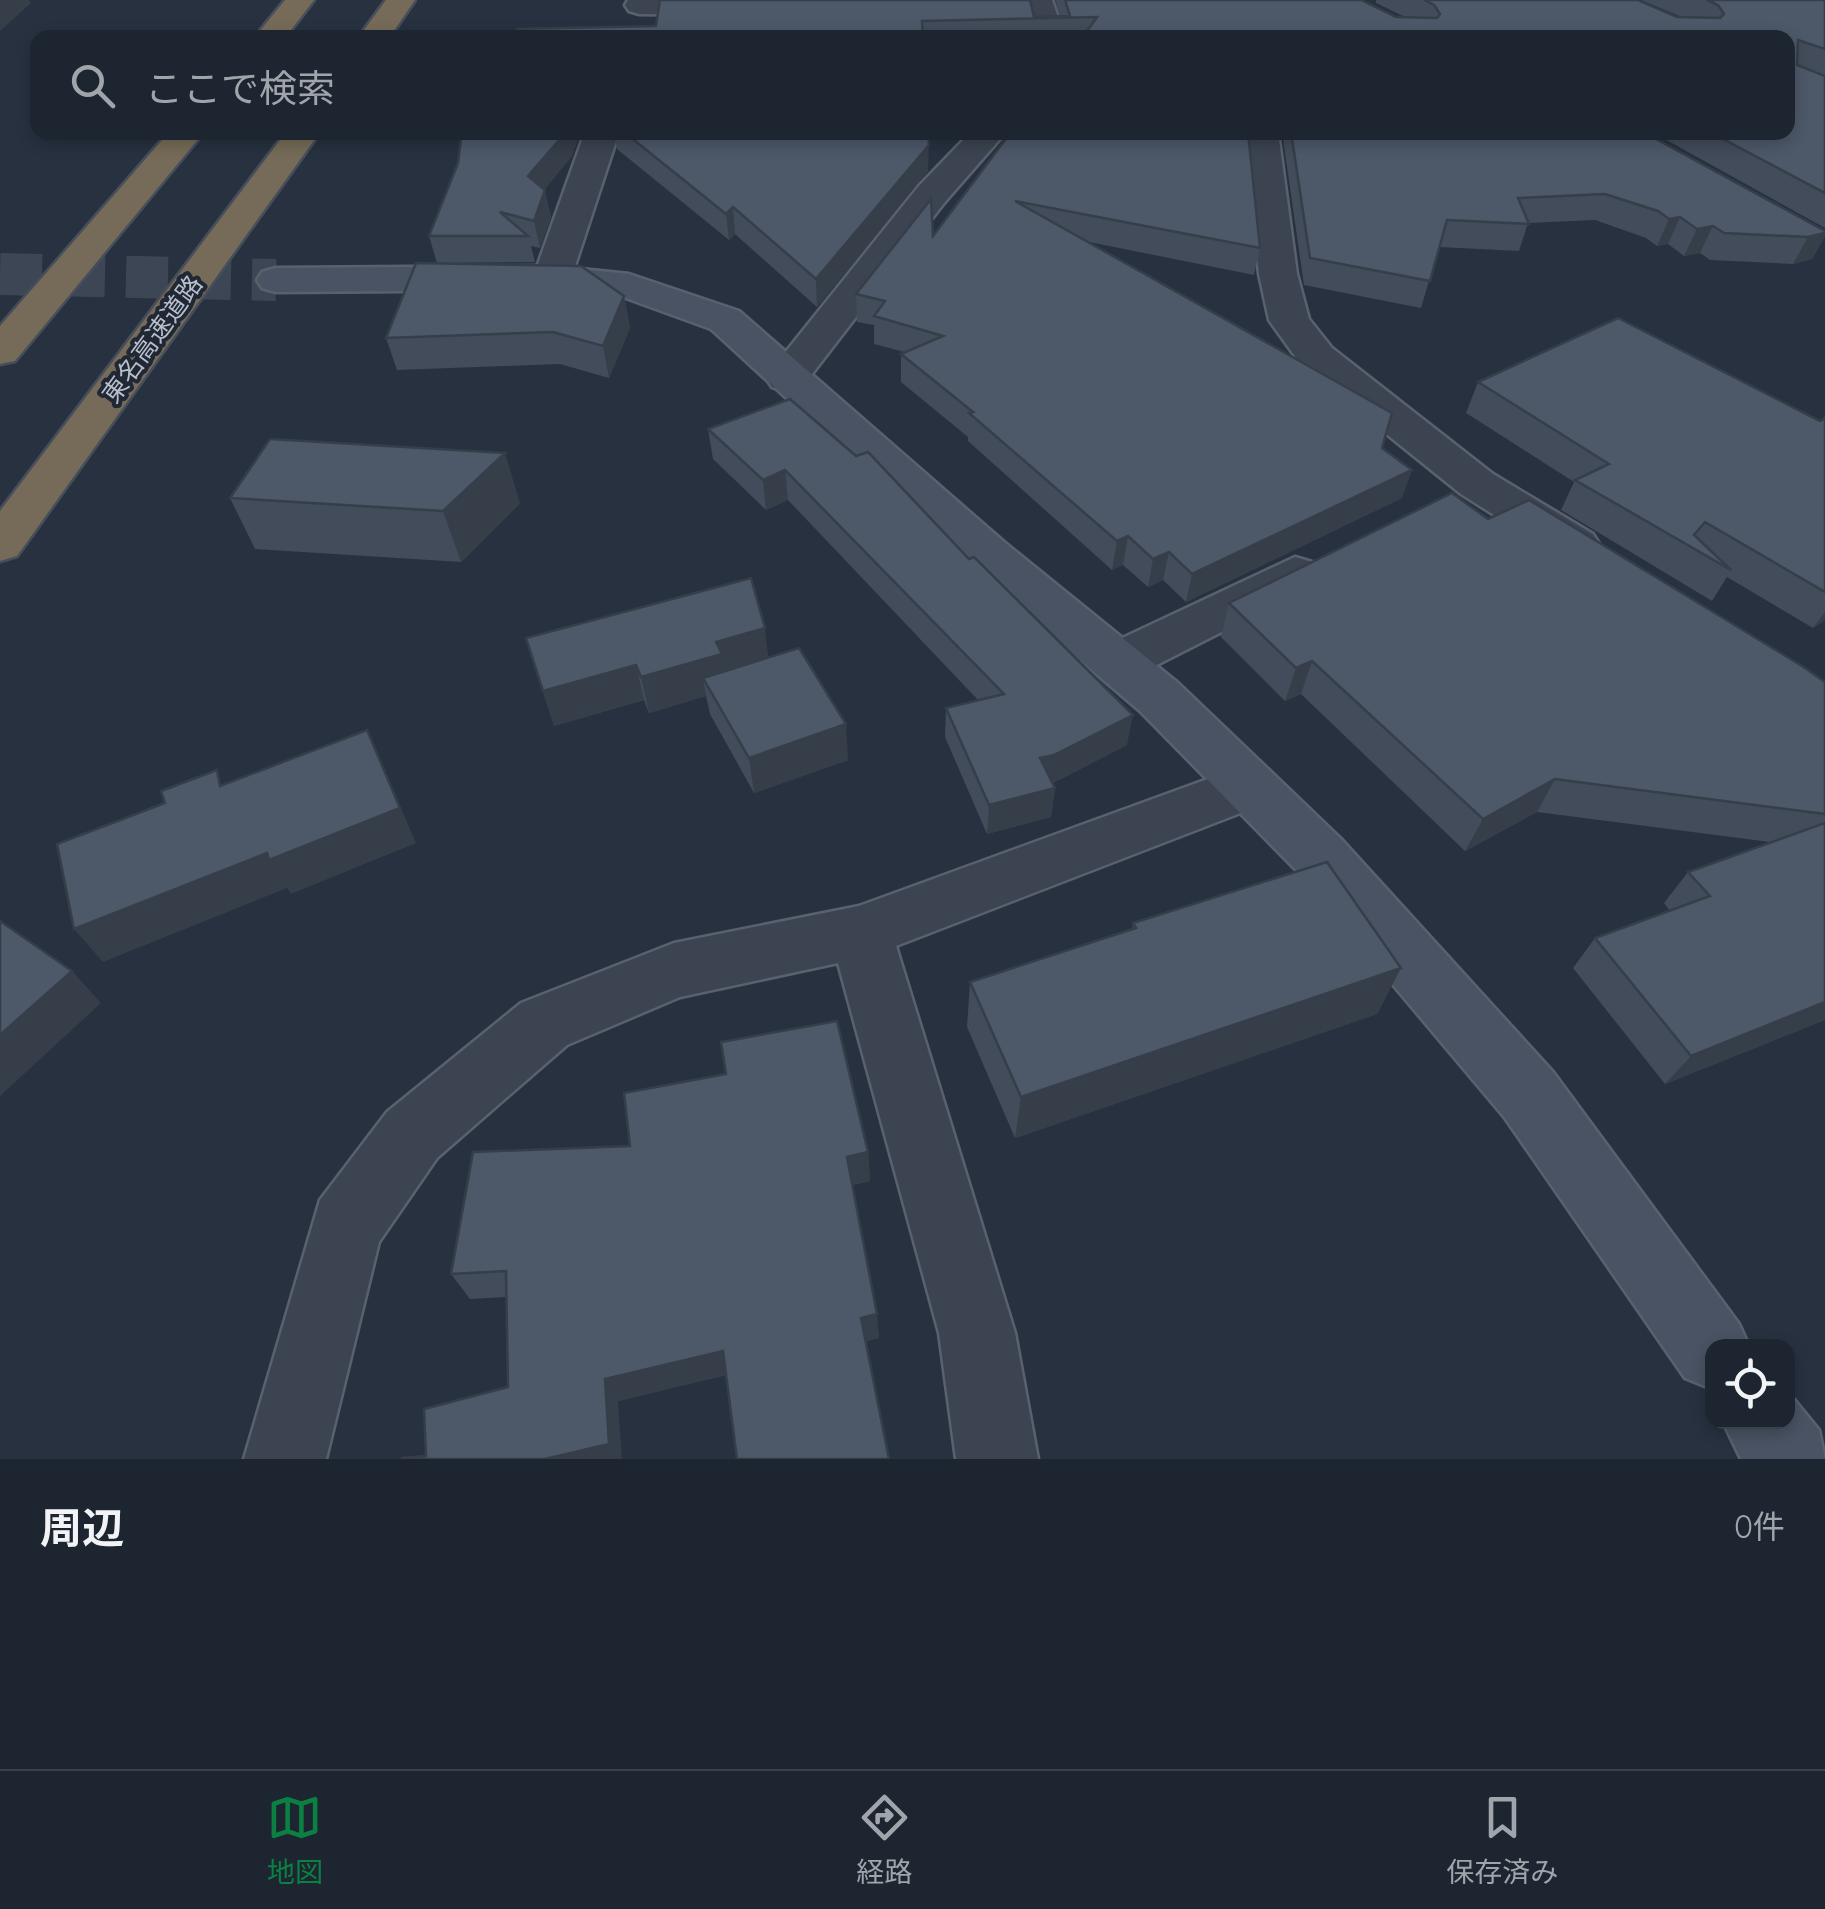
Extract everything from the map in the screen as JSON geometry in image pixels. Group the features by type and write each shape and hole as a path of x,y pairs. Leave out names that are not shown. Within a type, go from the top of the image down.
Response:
{"highway":[{"path":"275,30 300,0"},
{"path":"380,30 401,0"},
{"path":"0,352 181,140"},
{"name":"東名高速道路","path":"0,545 298,140"}],"street":[{"path":"632,30 640,2 775,5 820,0"},
{"path":"1038,0 1047,30"},
{"path":"552,278 599,140"},
{"path":"787,378 931,196 983,140"},
{"path":"1261,140 1278,274 1289,320 1317,358 1477,484 1610,566"},
{"path":"276,280 552,278 628,286 725,320 988,554 1118,662 1320,856 1530,1095 1705,1340"},
{"path":"1426,510 1477,484"},
{"path":"1118,662 1340,552"},
{"path":"285,1459 346,1226 412,1135 544,1024 674,971 860,932 1249,786"},
{"path":"860,932 977,1333 997,1459"},
{"path":"1769,1429 1790,1459"}],"building":[{"path":"660,0 1030,0 1034,17 1070,16 1065,0 1361,0 1396,17 1437,18 1440,14 1434,5 1424,0 1638,0 1677,17 1720,18 1724,14 1718,5 1707,0 1825,0 1825,49 1798,40 1797,65 1825,76 1825,193 1725,140 1795,140 1795,30 1088,30 1097,17 922,21 923,30 517,30 656,26"},
{"path":"461,140 559,140 528,176 545,190 534,221 500,212 528,236 429,236 458,163"},
{"path":"634,140 929,140 929,145 816,279 733,207 726,214"},
{"path":"1005,140 1249,140 1260,248 1015,201 1392,413 1382,448 1412,470 1192,574 1169,552 1153,559 1128,536 1117,541 969,413 973,412 901,354 943,336 874,316 885,301 856,294 931,199 933,236"},
{"path":"1292,140 1658,140 1825,231 1808,237 1724,233 1713,226 1697,229 1680,217 1669,219 1658,211 1605,194 1518,198 1529,224 1447,220 1430,281 1310,258"},
{"path":"416,263 581,266 624,296 603,346 553,332 386,338"},
{"path":"1618,318 1820,421 1825,418 1825,592 1705,522 1694,535 1731,570 1575,480 1609,464 1478,382"},
{"path":"790,399 856,456 868,452 969,559 974,557 1133,715 1054,755 1040,758 1055,788 989,805 946,708 1004,694 785,470 763,480 708,429"},
{"path":"270,439 505,453 443,511 230,498"},
{"path":"1452,493 1488,519 1529,500 1825,682 1825,814 1555,779 1483,819 1312,661 1296,668 1229,603"},
{"path":"751,578 765,628 716,642 722,654 641,677 636,665 543,691 526,638"},
{"path":"799,648 846,724 749,758 703,678"},
{"path":"367,730 400,808 269,860 267,853 74,929 57,844 165,803 161,791 217,770 220,786"},
{"path":"1825,823 1825,1002 1691,1056 1595,938 1710,896 1688,872"},
{"path":"1327,862 1401,968 1021,1097 970,982 1136,928 1133,923"},
{"path":"0,921 72,971 0,1035"},
{"path":"837,1021 868,1152 847,1157 877,1314 861,1318 889,1459 737,1459 723,1351 605,1379 609,1444 545,1459 402,1459 426,1456 424,1409 508,1387 506,1271 451,1274 473,1152 630,1146 624,1093 726,1074 721,1042"}],"tunnel":[{"path":"0,274 276,280"}]}
